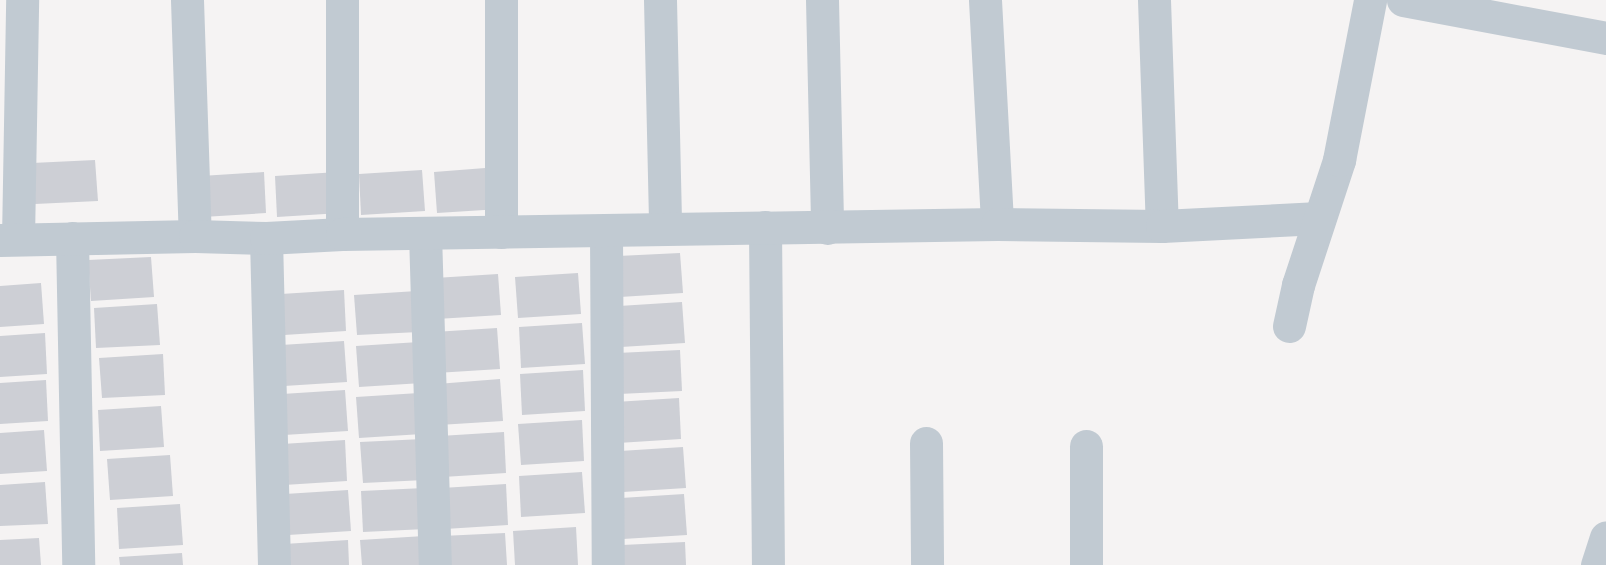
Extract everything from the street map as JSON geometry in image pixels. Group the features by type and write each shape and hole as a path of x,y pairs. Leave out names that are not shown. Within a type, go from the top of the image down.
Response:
{"street":[{"path":"22,0 9,239 195,236 266,238 342,234 997,224 1162,226 1319,218"},
{"path":"187,0 195,236"},
{"path":"342,0 342,234"},
{"path":"501,0 501,232"},
{"path":"660,0 665,229"},
{"path":"822,0 828,228"},
{"path":"985,0 997,224"},
{"path":"1154,0 1162,226"},
{"path":"1289,326 1298,285 1339,160 1370,0"},
{"path":"1403,0 1606,38"},
{"path":"765,227 768,565"},
{"path":"606,230 608,565"},
{"path":"424,233 435,565"},
{"path":"72,238 78,565"},
{"path":"266,238 274,565"},
{"path":"926,443 927,565"},
{"path":"1086,446 1086,565"},
{"path":"1597,565 1606,537"}],"building":[{"path":"95,160 98,201 35,204 32,163"},
{"path":"498,167 500,209 437,213 434,172"},
{"path":"422,170 425,211 361,215 359,174"},
{"path":"264,172 266,213 203,217 201,176"},
{"path":"338,172 341,213 277,217 275,176"},
{"path":"680,253 683,293 620,297 618,256"},
{"path":"151,257 154,297 91,301 88,260"},
{"path":"578,273 581,314 518,318 515,277"},
{"path":"498,274 501,315 437,319 435,278"},
{"path":"41,283 44,324 0,327 0,286"},
{"path":"344,290 346,331 284,335 281,294"},
{"path":"417,291 419,332 357,335 354,295"},
{"path":"682,302 685,343 621,347 619,306"},
{"path":"157,304 160,345 96,348 94,308"},
{"path":"582,323 585,364 521,368 519,327"},
{"path":"497,328 500,369 436,373 434,332"},
{"path":"45,333 47,374 0,377 0,336"},
{"path":"344,341 347,382 284,386 281,345"},
{"path":"419,342 422,383 359,387 356,346"},
{"path":"680,350 682,391 619,394 617,353"},
{"path":"163,354 165,395 102,398 99,358"},
{"path":"583,370 585,411 522,415 520,374"},
{"path":"500,379 503,421 439,425 437,384"},
{"path":"46,380 48,421 0,424 0,383"},
{"path":"345,390 348,431 284,435 282,394"},
{"path":"419,393 422,434 359,438 356,397"},
{"path":"679,398 681,439 618,443 615,402"},
{"path":"161,406 164,447 100,451 98,410"},
{"path":"582,420 584,461 521,465 518,424"},
{"path":"44,430 47,471 0,474 0,433"},
{"path":"504,432 506,473 443,477 440,436"},
{"path":"423,439 425,480 363,483 360,442"},
{"path":"345,440 347,481 284,485 282,444"},
{"path":"683,447 686,488 623,492 620,451"},
{"path":"170,455 173,496 110,500 107,459"},
{"path":"582,472 585,513 521,517 519,476"},
{"path":"45,482 48,524 0,526 0,485"},
{"path":"506,484 508,525 445,529 442,488"},
{"path":"424,488 426,529 363,532 361,491"},
{"path":"348,490 351,531 288,535 285,494"},
{"path":"684,494 687,535 623,539 621,498"},
{"path":"180,504 183,545 119,549 117,508"},
{"path":"576,527 578,565 515,565 513,531"},
{"path":"505,533 507,565 444,565 442,536"},
{"path":"424,536 425,565 362,565 360,540"},
{"path":"39,538 41,565 0,565 0,540"},
{"path":"348,540 349,565 286,565 284,544"},
{"path":"685,542 686,565 623,565 622,545"},
{"path":"182,553 183,565 120,565 119,557"}]}
